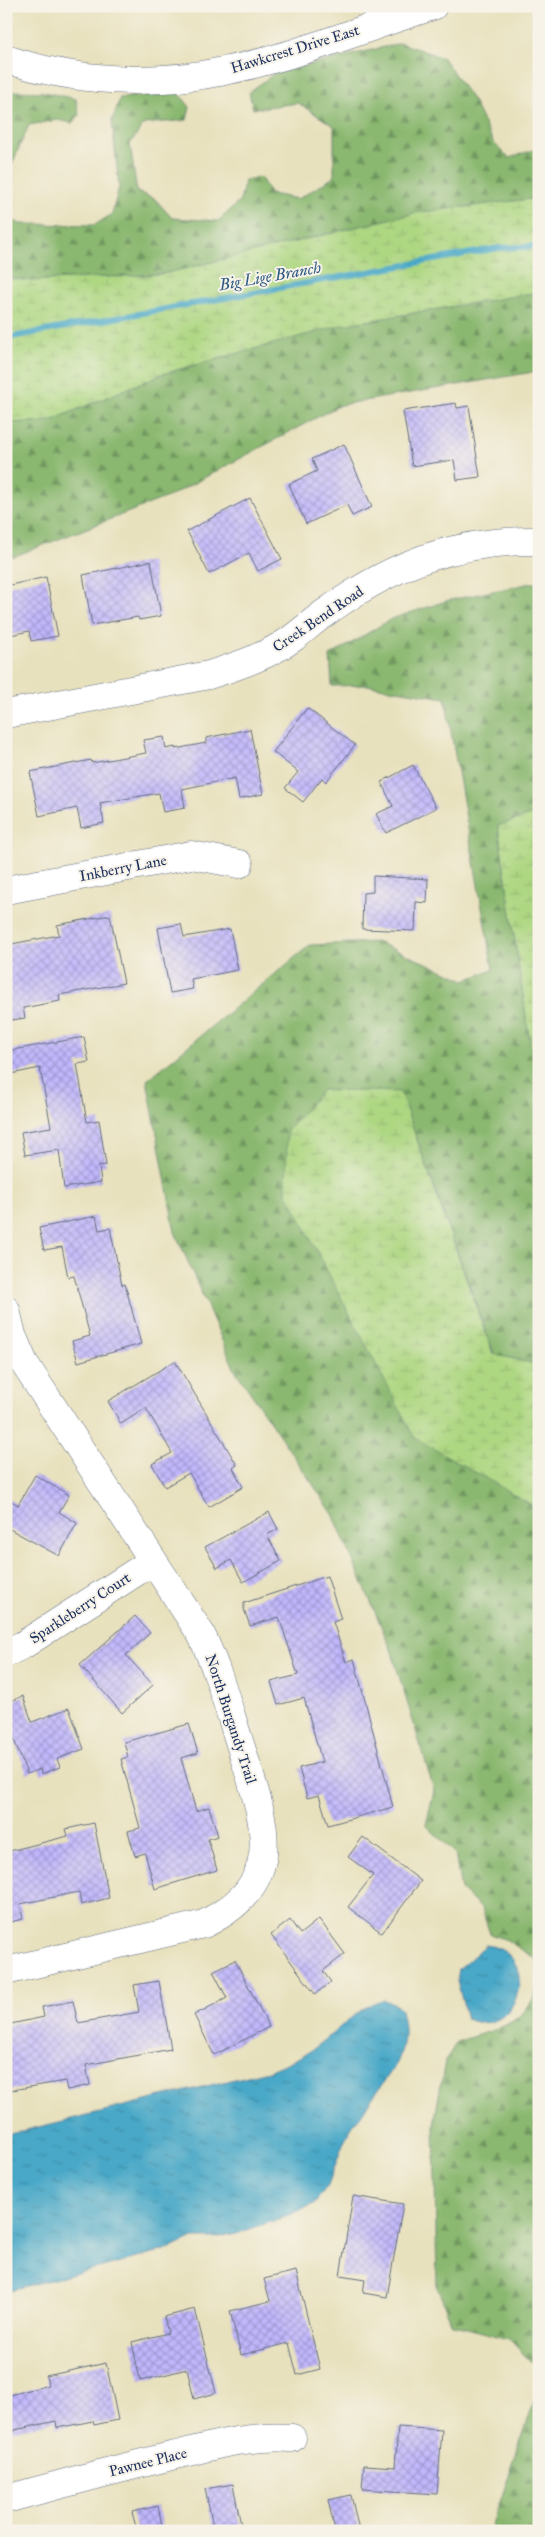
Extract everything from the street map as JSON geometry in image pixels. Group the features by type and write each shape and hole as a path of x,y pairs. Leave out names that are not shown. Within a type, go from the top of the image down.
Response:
{"street":[{"name":"Hawkcrest Drive East","path":"6,60 61,73 99,78 140,80 222,72 262,62 434,6"},
{"name":"Creek Bend Road","path":"6,714 209,675 242,664 292,639 332,608 374,581 418,560 462,547 507,541 539,541"},
{"name":"Inkberry Lane","path":"6,890 191,855 239,864"},
{"name":"North Burgandy Trail","path":"6,1310 12,1335 24,1363 200,1634 214,1661 264,1821 265,1843 260,1867 250,1888 239,1902 223,1915 204,1924 6,1971"},
{"name":"Sparkleberry Court","path":"6,1653 23,1645 153,1561"},
{"name":"Pawnee Place","path":"6,2499 240,2439 270,2436 292,2438"}],"green space":[{"path":"401,43 443,58 473,101 493,142 509,158 539,148 539,198 414,213 163,274 32,281 6,278 6,216 20,224 95,225 112,214 119,187 112,121 120,98 179,93 190,107 187,120 144,124 130,144 137,192 155,199 172,218 218,221 240,201 245,180 260,177 271,194 298,199 334,177 334,126 298,103 253,109 249,92 275,73"},
{"path":"15,91 44,92 76,99 79,116 72,123 57,120 29,125 6,178 6,99"},
{"path":"539,198 539,292 342,325 162,374 50,421 6,423 6,278 32,281 163,274 414,213"},
{"path":"539,292 539,371 340,405 170,496 15,556 6,557 6,423 50,421 162,374 342,325"},
{"path":"531,583 539,583 539,812 498,826 531,1049 539,1050 539,1365 494,1354 400,1092 498,1483 539,1509 539,1976 537,1960 507,1940 490,1934 482,1909 461,1890 455,1853 426,1825 434,1790 391,1649 333,1514 235,1370 175,1232 147,1080 310,945 377,942 465,980 493,970 445,698 367,685 332,686 330,656 391,619 446,601"},
{"path":"539,812 539,1050 531,1049 498,826"},
{"path":"322,1090 400,1092 493,1354 539,1365 539,1509 414,1437 286,1192 287,1131"},
{"path":"539,1986 539,2370 509,2339 452,2324 437,2287 434,2124 445,2061 457,2042 506,2025 516,2019 525,2011"},
{"path":"539,2388 539,2531 490,2531"}],"water":[{"path":"486,1945 504,1951 515,1963 519,1978 517,1994 511,2008 499,2018 485,2023 467,2019 457,1981 459,1969"},
{"path":"383,2000 394,2003 401,2010 404,2037 400,2056 352,2127 344,2142 328,2185 314,2204 283,2218 244,2231 215,2238 194,2238 165,2251 6,2291 6,2135 268,2071 307,2053 364,2008"}],"building":[{"path":"456,403 457,408 469,406 480,477 457,480 454,460 412,466 403,411"},
{"path":"344,444 372,507 352,516 347,505 306,524 289,484 317,471 312,459"},
{"path":"250,498 282,559 258,571 249,553 209,574 187,531"},
{"path":"151,561 161,616 139,620 138,617 92,625 83,575"},
{"path":"46,577 58,636 31,641 29,631 6,636 6,586"},
{"path":"307,708 355,745 326,782 322,778 303,802 285,788 298,772 273,752"},
{"path":"250,729 263,794 239,799 235,778 182,789 185,808 163,812 159,793 100,803 104,823 81,828 77,808 39,816 30,772 91,760 92,763 146,753 143,740 164,737 166,749 175,747 175,749 206,743 206,738"},
{"path":"413,765 436,808 386,833 376,814 393,806 381,782"},
{"path":"373,876 428,879 427,903 416,902 415,931 362,929 363,893 373,892"},
{"path":"110,915 124,983 59,995 60,1001 23,1008 25,1018 6,1021 6,945 59,935 57,925"},
{"path":"181,924 184,937 230,929 238,970 191,979 193,989 170,993 158,928"},
{"path":"84,1037 89,1062 77,1064 87,1122 99,1120 106,1165 99,1166 101,1182 64,1188 59,1150 25,1155 21,1132 51,1127 40,1068 11,1074 7,1051"},
{"path":"96,1216 99,1230 110,1228 122,1285 125,1284 141,1344 78,1362 72,1341 90,1336 74,1276 68,1277 62,1247 44,1250 39,1228"},
{"path":"175,1361 237,1465 233,1468 243,1487 209,1507 189,1473 165,1487 152,1464 172,1453 146,1408 121,1424 108,1401"},
{"path":"35,1475 69,1495 59,1512 77,1523 59,1556 6,1527 6,1498 18,1505"},
{"path":"269,1512 278,1529 267,1535 281,1561 243,1582 231,1560 217,1568 205,1547"},
{"path":"327,1576 341,1619 333,1622 346,1662 354,1659 393,1807 328,1825 319,1795 307,1798 299,1768 322,1762 304,1698 278,1705 271,1682 298,1675 279,1617 250,1626 244,1609 244,1603"},
{"path":"135,1616 150,1633 126,1655 153,1685 122,1713 80,1665"},
{"path":"23,1696 32,1722 69,1708 84,1749 57,1759 60,1767 41,1774 40,1769 27,1774 6,1718 6,1703"},
{"path":"189,1724 198,1753 181,1758 196,1811 209,1807 218,1836 208,1839 217,1870 155,1889 145,1853 135,1856 128,1831 140,1828 121,1759 128,1757 124,1742"},
{"path":"94,1823 109,1898 81,1905 79,1892 20,1904 23,1919 6,1923 6,1852 68,1836 66,1829"},
{"path":"363,1837 421,1881 382,1933 348,1907 373,1875 348,1857"},
{"path":"319,1919 345,1954 323,1971 331,1982 315,1994 271,1935 290,1920 300,1934"},
{"path":"235,1960 269,2027 214,2055 194,2015 227,1998 213,1971"},
{"path":"159,1981 171,2049 86,2065 90,2085 67,2090 65,2081 6,2091 6,2025 44,2017 42,2007 73,2001 78,2023 139,2012 134,1985"},
{"path":"353,2196 403,2204 387,2297 363,2293 365,2280 340,2276"},
{"path":"296,2271 320,2369 297,2375 289,2343 241,2355 230,2311 270,2301 264,2279"},
{"path":"195,2309 216,2393 194,2399 187,2369 140,2381 132,2342 168,2333 164,2317"},
{"path":"106,2363 118,2420 94,2425 93,2421 57,2428 56,2421 6,2432 6,2396 48,2385 46,2376"},
{"path":"398,2427 442,2430 437,2494 362,2489 364,2465 395,2467"},
{"path":"233,2484 242,2531 214,2531 205,2489"},
{"path":"351,2495 359,2531 335,2531 328,2500"},
{"path":"158,2506 163,2531 137,2531 132,2512"}],"waterway":[{"name":"Big Lige Branch","path":"6,338 499,248 539,246"}]}
